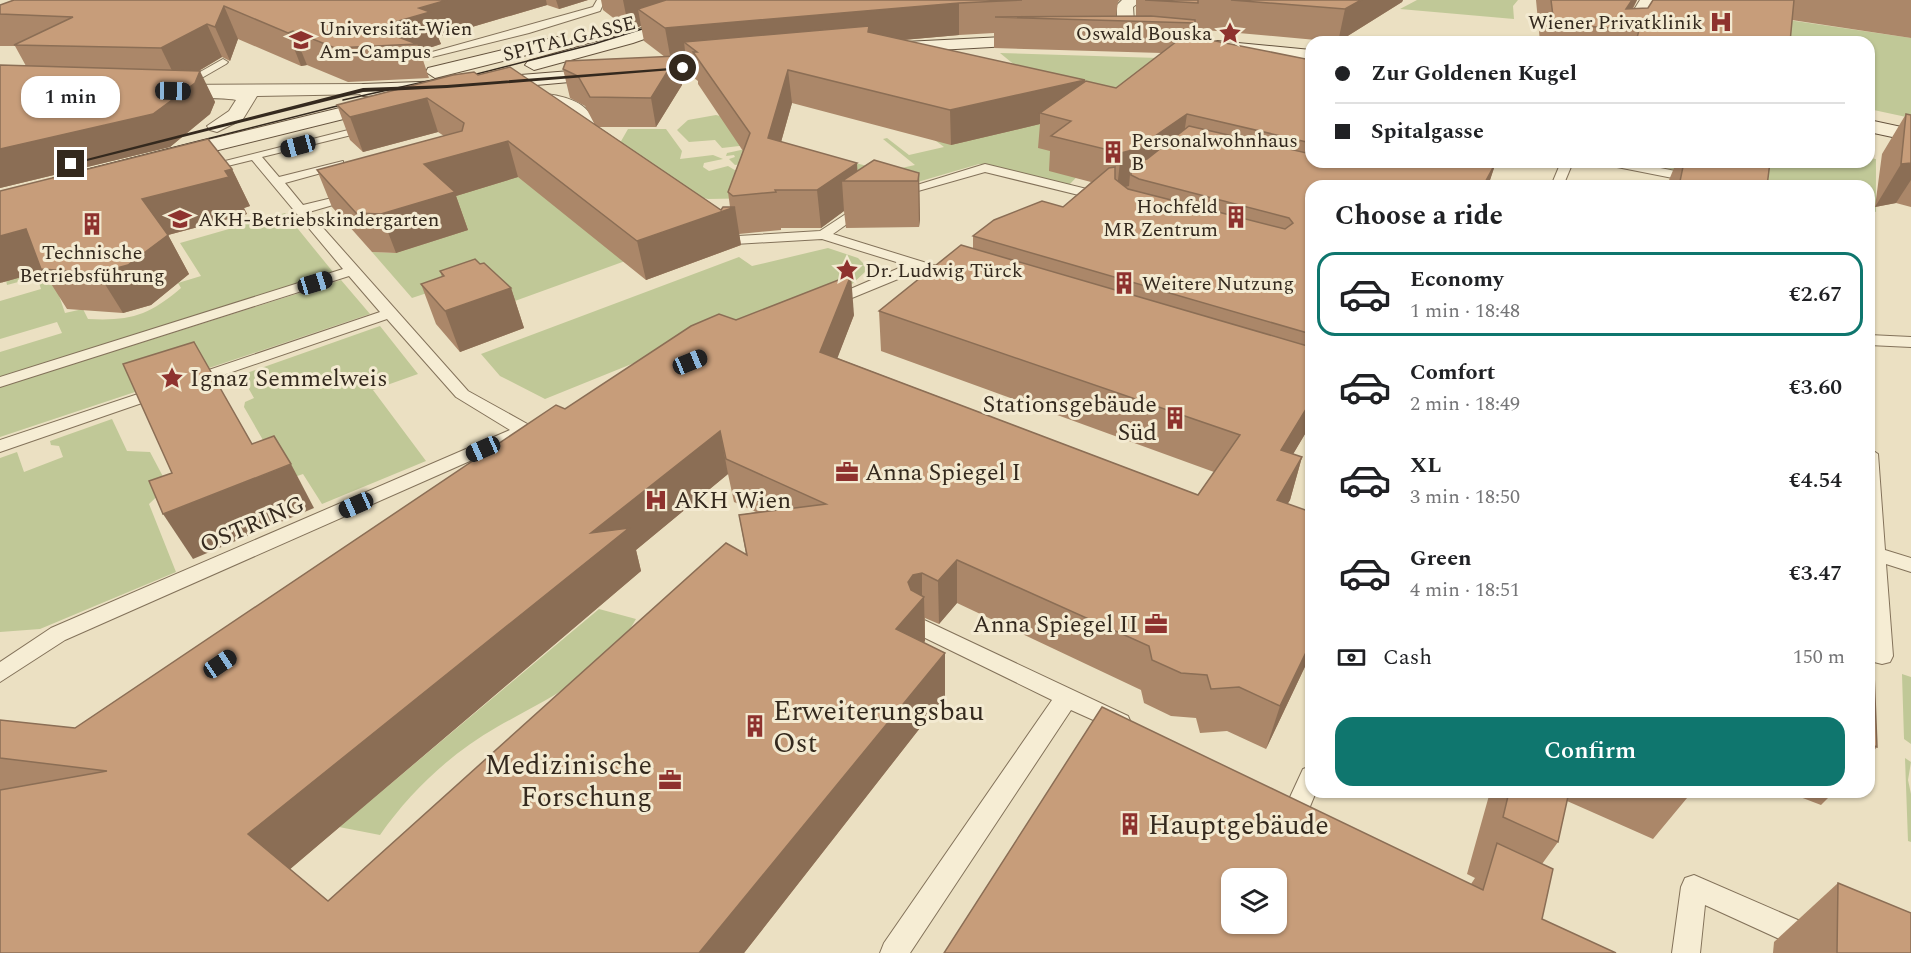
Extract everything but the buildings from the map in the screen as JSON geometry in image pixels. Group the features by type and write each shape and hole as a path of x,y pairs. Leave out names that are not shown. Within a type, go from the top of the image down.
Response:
{"main road":[{"name":"SPITALGASSE","path":"160,140 647,19 705,0"},
{"name":"SPITALGASSE","path":"149,161 447,87 627,39 741,0"},
{"path":"1627,36 1648,0"},
{"path":"1124,2 1126,38"},
{"path":"627,39 624,47 633,56 651,63 683,68"},
{"path":"1104,39 1148,40"},
{"path":"862,50 1061,40"},
{"path":"1202,45 1305,54"},
{"path":"447,87 755,61"},
{"name":"SPITALGASSE","path":"363,90 447,87"},
{"path":"150,90 228,92 363,90"},
{"path":"217,126 239,114 244,107 247,96 228,92"},
{"path":"1875,127 1911,135"}],"lane":[{"path":"412,59 526,31 597,9 601,0"},
{"path":"526,31 548,44"},
{"path":"173,91 223,62"},
{"path":"523,95 558,99 581,110 587,118 592,140 605,150"},
{"path":"192,170 256,157 390,123"},
{"path":"256,157 352,271 462,394 524,431"},
{"path":"276,182 352,161"},
{"path":"823,235 870,201 985,168 1095,197 1119,197"},
{"path":"1642,168 1701,180"},
{"path":"300,210 364,192"},
{"path":"707,221 735,240 823,235 971,281"},
{"path":"815,310 920,265"},
{"path":"0,382 352,271"},
{"path":"0,446 391,313"},
{"path":"1875,340 1911,342"},
{"name":"OSTRING","path":"0,673 58,634 546,422"},
{"path":"441,468 454,486"},
{"path":"1882,656 1875,554 1911,565"},
{"path":"922,627 1141,733"},
{"path":"894,953 1067,697"},
{"path":"1298,808 1305,791"},
{"path":"1686,953 1695,887 1841,953"}],"green space":[{"path":"1417,0 1518,0 1513,6 1514,19 1400,9"},
{"path":"1774,18 1911,38 1911,118 1875,110 1875,36 1776,36"},
{"path":"1000,53 1190,59 1069,185 979,164 870,196 708,199 685,193 616,150 628,129 666,129 682,151 680,159 713,155 723,159 704,163 703,167 709,171 728,166 738,172 741,164 735,165 729,159 735,157 734,155 726,156 727,153 773,143 888,171 915,165 883,139 887,138 909,155 944,147 915,125 1017,67"},
{"path":"716,115 732,119 739,145 748,145 722,148 715,140 689,142 677,130 688,120"},
{"path":"1876,159 1876,212 1875,180 1724,180 1666,168 1875,168"},
{"path":"529,170 639,256 501,306 469,279 412,298 372,252 396,253 451,235 435,199 498,183"},
{"path":"285,213 333,272 0,377 0,352 62,333 57,322 0,339 0,301 41,289 37,277 7,285 5,275 48,263 65,313 83,309 88,319 116,319 138,315 158,305 181,288 178,283 201,276 180,243"},
{"path":"828,248 858,258 865,265 865,272 852,284 810,301 802,295 545,399 500,376 481,354 739,257 752,266"},
{"path":"341,280 370,314 206,369 129,375 135,392 0,437 0,387"},
{"path":"380,326 418,374 373,390 426,461 322,504 303,474 286,480 244,407 245,402 254,398 241,375"},
{"path":"112,419 127,451 150,452 168,486 149,504 176,572 40,629 0,632 0,458 17,452 24,472 63,457 59,446 51,445 50,441"},
{"path":"599,609 636,619 624,638 592,669 555,694 480,737 448,761 404,804 380,835 339,827"},
{"path":"1902,674 1911,677 1911,744 1904,739"},
{"path":"1905,758 1911,762 1908,780 1911,794 1911,842 1908,841"}],"tram line":[{"path":"461,78 594,44 658,24"},
{"path":"343,100 455,75"},
{"path":"53,178 353,102"}],"place":[{"name":"Wiener Privatklinik","path":"1721,22"},
{"name":"Oswald Bouska","path":"1230,33"},
{"name":"Universität-Wien Am-Campus","path":"301,40"},
{"name":"Personalwohnhaus B","path":"1113,152"},
{"name":"Hochfeld MR Zentrum","path":"1236,217"},
{"name":"AKH-Betriebskindergarten","path":"180,219"},
{"name":"Technische Betriebsführung","path":"92,224"},
{"name":"Dr. Ludwig Türck","path":"847,270"},
{"name":"Weitere Nutzung","path":"1124,283"},
{"name":"Ignaz Semmelweis","path":"172,378"},
{"name":"Stationsgebäude Süd","path":"1175,418"},
{"name":"Anna Spiegel I","path":"847,472"},
{"name":"AKH Wien","path":"656,500"},
{"name":"Anna Spiegel II","path":"1156,624"},
{"name":"Erweiterungsbau Ost","path":"755,726"},
{"name":"Medizinische Forschung","path":"670,780"},
{"name":"Hauptgebäude","path":"1130,824"}],"route":[{"path":"71,164 363,90 447,87 683,68"}]}
